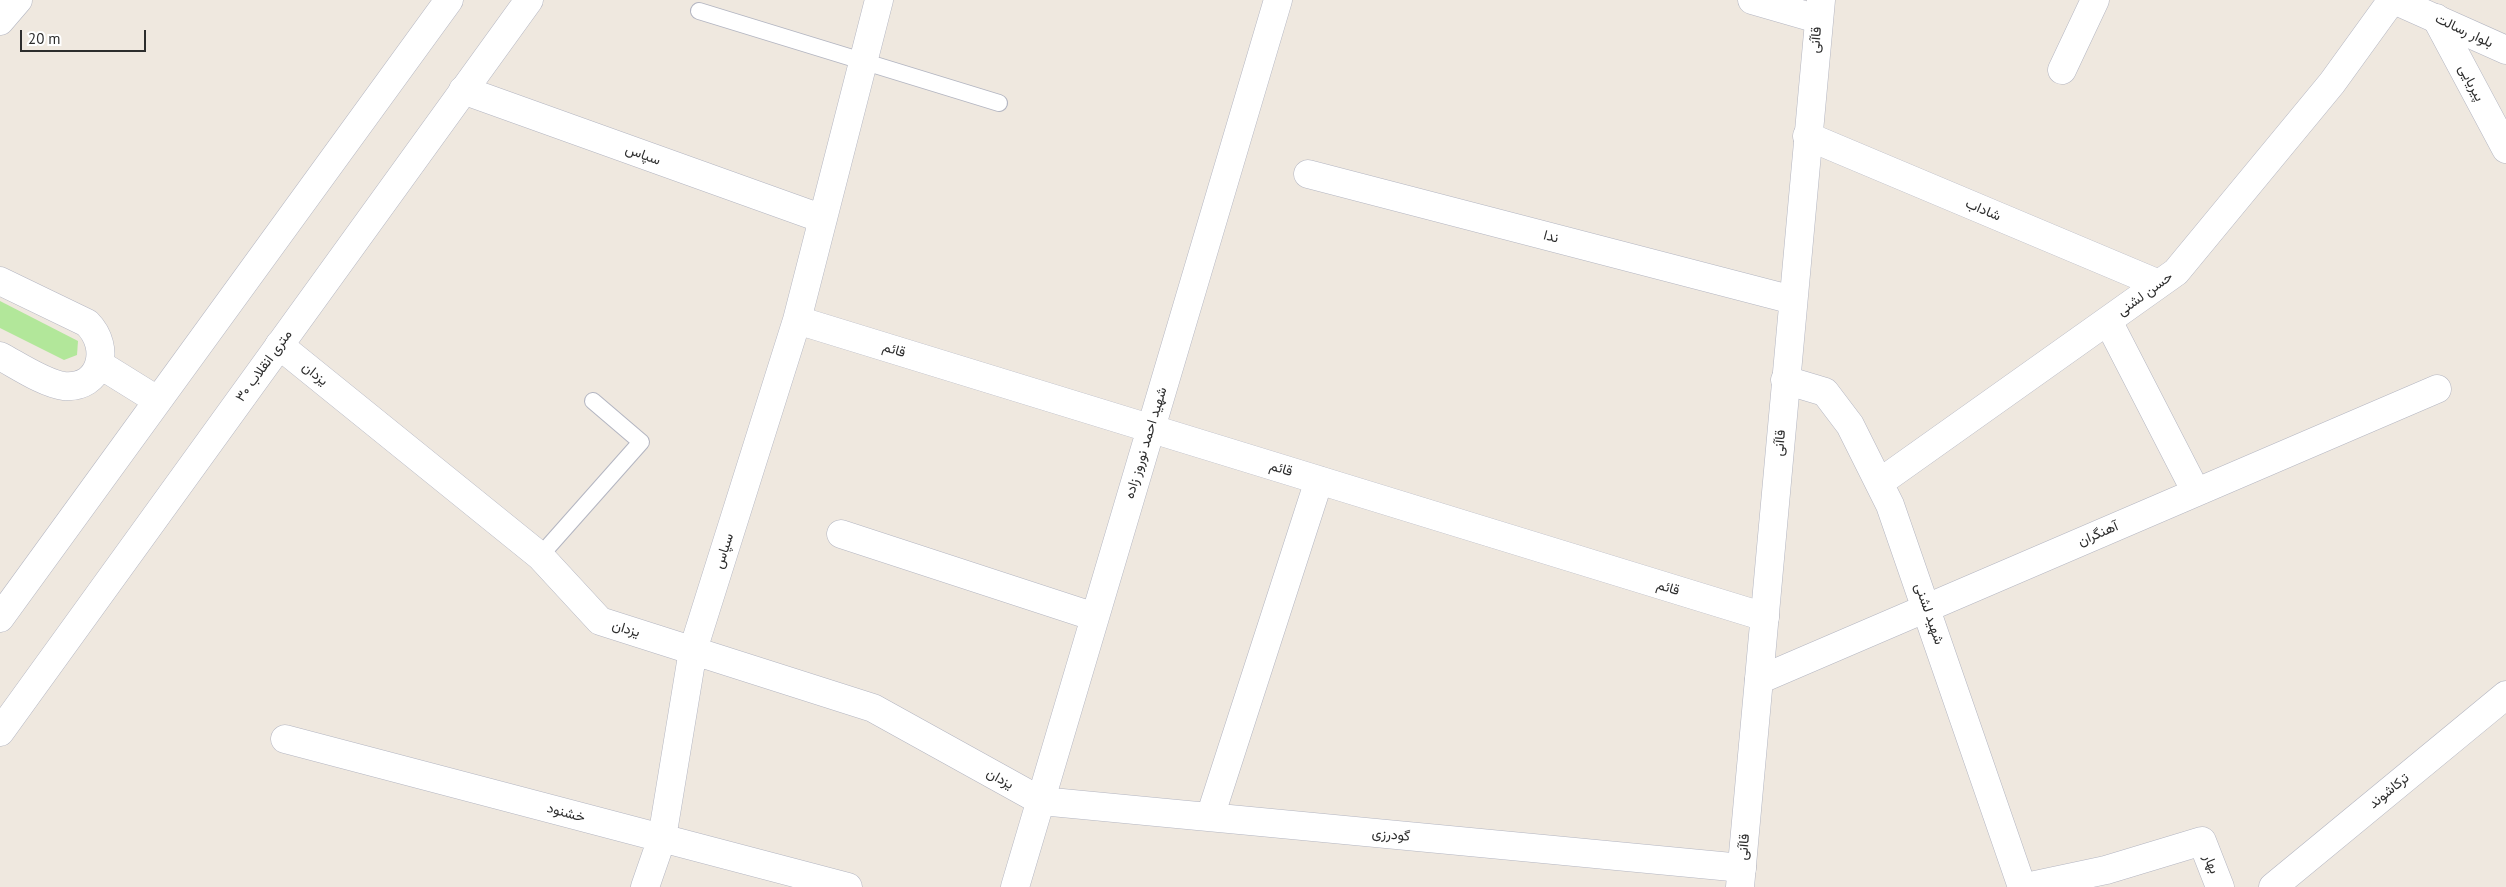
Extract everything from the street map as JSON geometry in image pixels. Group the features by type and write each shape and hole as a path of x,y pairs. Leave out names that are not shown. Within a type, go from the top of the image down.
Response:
{"street":[{"path":"0,21 18,0"},
{"path":"0,618 449,0"},
{"name":"۳۰ متری انقلاب","path":"0,732 529,0"},
{"name":"سپاس","path":"645,887 662,838 693,650 797,320 879,0"},
{"name":"شهید احمد نوروز زاده","path":"1015,887 1278,0"},
{"path":"2062,70 2095,0"},
{"name":"بلوار رسالت","path":"2393,0 2506,50"},
{"name":"حسن لشنی","path":"1879,483 2176,272 2320,98 2393,0"},
{"path":"1760,1 1819,9"},
{"name":"قاآنی","path":"1741,878 1819,9"},
{"name":"پیریایی","path":"2436,18 2506,149"},
{"name":"سپاس","path":"463,90 823,219"},
{"name":"شاداب","path":"1807,136 2159,284"},
{"name":"ندا","path":"1308,174 1793,300"},
{"path":"0,281 87,323 95,331 100,342 99,364 94,374 74,385 63,386 52,383 0,356"},
{"name":"قائم","path":"797,320 1765,617"},
{"path":"2108,320 2196,492"},
{"name":"یزدان","path":"279,346 540,556 600,620 873,708 1041,801"},
{"path":"99,364 157,400"},
{"name":"شهید لشنی","path":"1785,380 1825,392 1850,426 1890,505 2022,887"},
{"name":"آهنگران","path":"1758,680 2437,389"},
{"path":"1210,817 1318,480"},
{"path":"841,534 1095,617"},
{"name":"ترکاشوند","path":"2273,887 2506,695"},
{"name":"خشنود","path":"285,739 848,887"},
{"name":"گودرزی","path":"1041,801 1210,817 1741,878"},
{"name":"بهار","path":"2026,887 2106,870 2202,842 2220,887"}],"lane":[{"path":"700,10 999,102"},
{"path":"540,556 641,442 593,401"}],"green space":[{"path":"0,301 78,341 77,355 64,360 0,328"}]}
